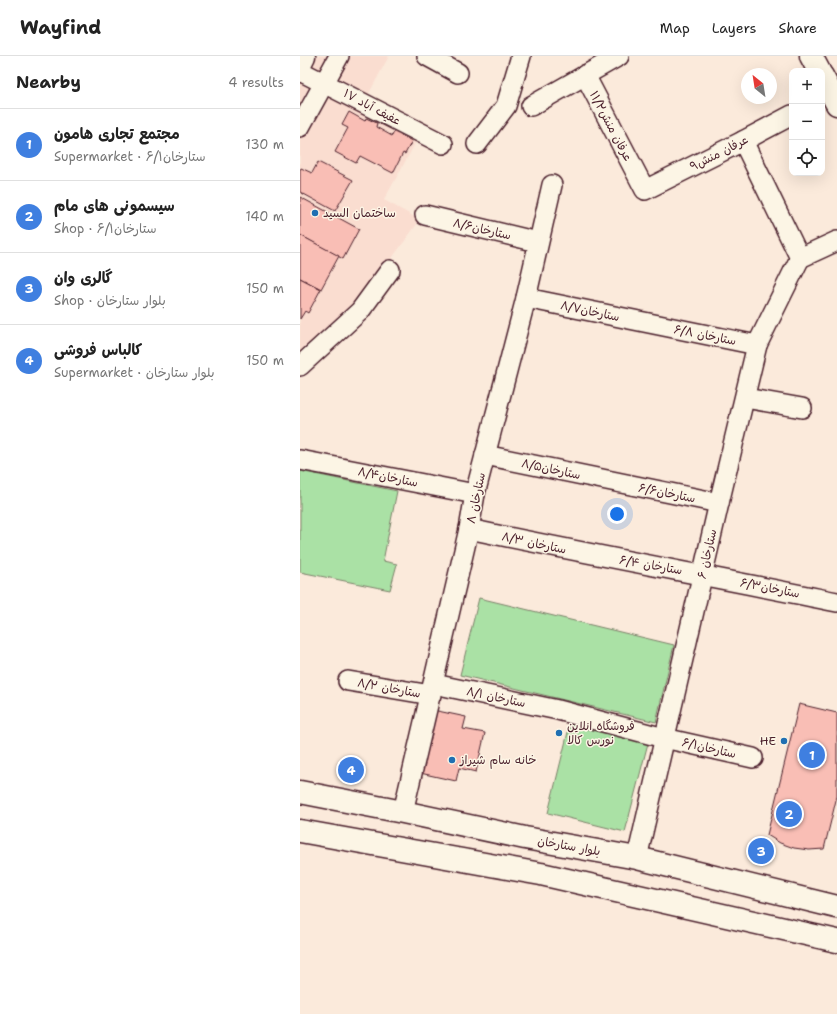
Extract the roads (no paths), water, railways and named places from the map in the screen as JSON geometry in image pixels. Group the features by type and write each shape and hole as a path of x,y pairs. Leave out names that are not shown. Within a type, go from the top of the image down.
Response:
{"main road":[{"path":"300,64 304,56"},
{"path":"811,56 817,68"},
{"name":"بلوار ستارخان","path":"300,792 525,838 637,858 837,906"},
{"path":"300,831 541,874 837,941"}],"street":[{"path":"300,127 339,56"},
{"path":"427,56 458,73"},
{"path":"477,144 506,106 521,56"},
{"path":"531,106 619,56"},
{"name":"عفیف آباد ۱۷","path":"300,71 443,144"},
{"name":"عرفان منش۱۱/۲","path":"585,75 642,184"},
{"name":"عرفان منش۹","path":"642,184 743,141 789,117"},
{"path":"743,141 770,200 800,258 837,241"},
{"name":"ستارخان ۸","path":"403,812 485,455 526,298 552,185"},
{"name":"ستارخان۸/۶","path":"425,215 538,242"},
{"name":"ستارخان ۶","path":"637,858 757,345 800,258"},
{"path":"300,366 360,311 390,270"},
{"name":"ستارخان۸/۷","path":"526,298 654,324"},
{"name":"ستارخان ۶/۸","path":"654,324 757,345"},
{"path":"745,398 802,408"},
{"name":"ستارخان۸/۵","path":"485,455 616,483"},
{"name":"ستارخان۸/۴","path":"300,460 476,494"},
{"name":"ستارخان۶/۶","path":"616,483 719,503"},
{"name":"ستارخان ۸/۳","path":"469,529 599,556"},
{"name":"ستارخان ۶/۴","path":"599,556 703,575"},
{"name":"ستارخان۶/۳","path":"703,575 837,602"},
{"name":"ستارخان ۸/۲","path":"348,681 432,690"},
{"name":"ستارخان ۸/۱","path":"432,690 558,710 664,738"},
{"name":"ستارخان۶/۱","path":"664,738 753,758"}],"place":[{"name":"ساختمان السید","path":"315,213"},
{"name":"فروشگاه انلاین نورس کالا","path":"559,733"},
{"name":"HE","path":"784,741"},
{"name":"مجتمع تجاری هامون","path":"812,755"},
{"name":"خانه سام شیراز","path":"452,760"},
{"name":"کالباس فروشی","path":"351,770"},
{"name":"سیسمونی های مام","path":"789,814"},
{"name":"گالری وان","path":"761,851"}]}
